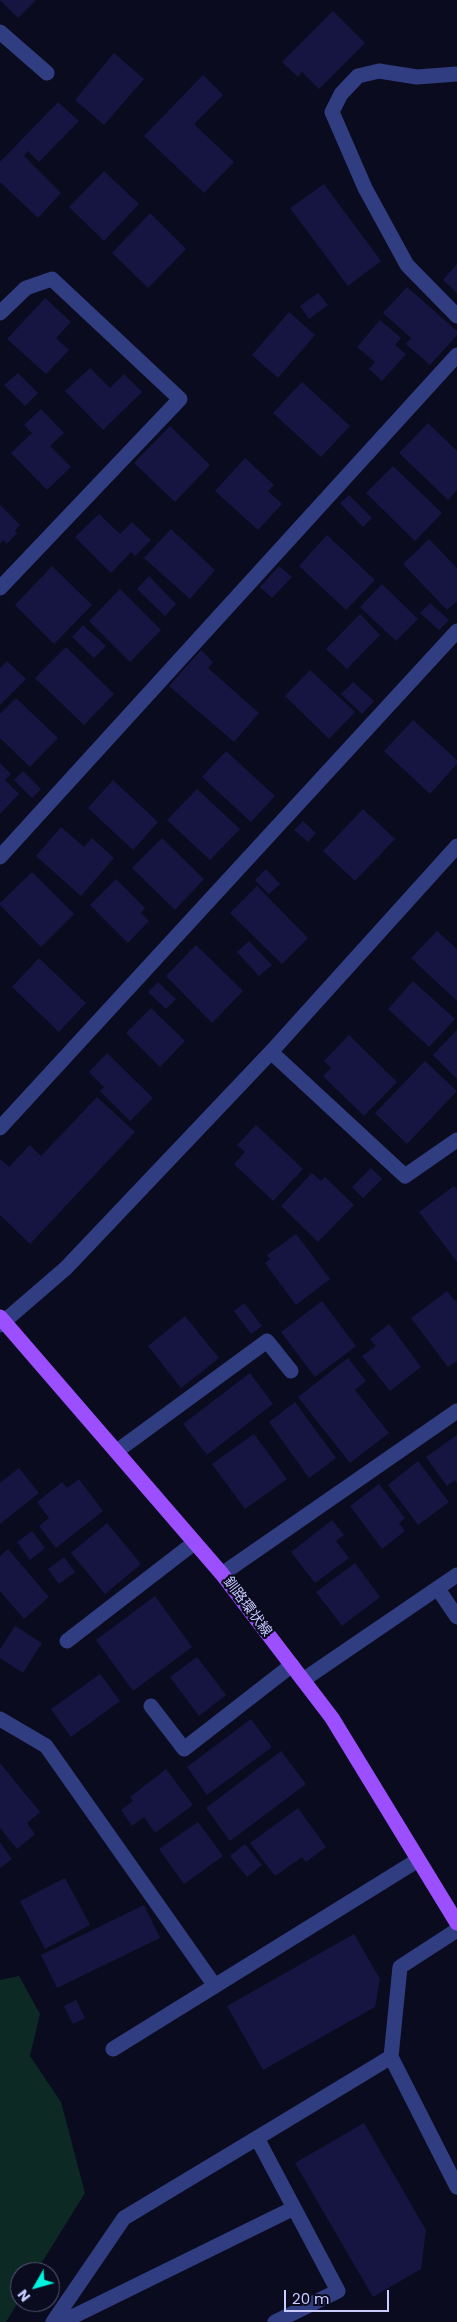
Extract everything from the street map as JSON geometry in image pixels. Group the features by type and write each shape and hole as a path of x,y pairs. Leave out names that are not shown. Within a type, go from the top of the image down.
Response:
{"main road":[{"name":"釧路環状線","path":"1,1321 117,1451 222,1574 304,1680 332,1718 457,1923"}],"street":[{"path":"0,32 46,73"},
{"path":"457,74 417,77 379,71 358,76 341,94 332,112 365,188 407,265 457,316"},
{"path":"0,313 26,288 52,279 180,399 0,588"},
{"path":"0,857 457,355"},
{"path":"0,1128 457,631"},
{"path":"1,1321 66,1268 271,1052 457,846"},
{"path":"271,1052 405,1176 457,1140"},
{"path":"117,1451 267,1341 291,1372"},
{"path":"222,1574 457,1410"},
{"path":"67,1641 194,1543"},
{"path":"304,1680 457,1576"},
{"path":"438,1589 457,1617"},
{"path":"151,1706 184,1749 292,1665"},
{"path":"0,1720 46,1746 215,1986"},
{"path":"113,2050 418,1860"},
{"path":"457,1930 400,1967 391,2057 457,2187"},
{"path":"53,2322 124,2218 391,2057"},
{"path":"257,2138 338,2291 275,2322"},
{"path":"62,2322 294,2208"}],"green space":[{"path":"19,1976 40,2014 30,2056 61,2102 85,2193 42,2262 10,2262 10,2312 12,2312 6,2322 0,2322 0,1980"}],"building":[{"path":"0,0 36,0 18,18"},
{"path":"333,11 365,43 319,89 302,72 298,77 282,62"},
{"path":"114,53 144,79 104,125 75,100"},
{"path":"203,75 223,95 194,124 234,162 204,193 144,136"},
{"path":"58,102 79,121 39,162 28,151 24,156 61,193 38,218 0,182 0,162"},
{"path":"104,171 139,204 104,241 69,207"},
{"path":"324,184 381,261 348,286 290,208"},
{"path":"150,213 186,249 148,288 112,253"},
{"path":"457,264 457,293 443,280"},
{"path":"407,287 457,331 457,335 430,365 406,344 411,338 383,313"},
{"path":"318,293 328,305 309,319 300,306"},
{"path":"45,298 71,322 56,338 69,350 46,374 7,339"},
{"path":"289,312 315,335 278,378 252,355"},
{"path":"380,320 401,338 395,345 406,354 382,381 369,369 375,362 357,347"},
{"path":"90,368 110,388 124,374 142,392 103,430 65,391"},
{"path":"18,373 38,393 25,406 4,385"},
{"path":"302,382 350,426 321,457 273,413"},
{"path":"41,409 64,433 50,446 71,467 47,490 11,453 32,433 24,425"},
{"path":"428,423 457,451 457,490 448,500 399,453"},
{"path":"170,426 210,465 175,502 134,463"},
{"path":"245,458 274,485 268,491 282,504 258,530 215,491"},
{"path":"393,466 442,513 415,541 366,493"},
{"path":"349,495 372,518 363,527 340,503"},
{"path":"0,505 20,525 15,531 17,533 7,544 3,540 0,544"},
{"path":"99,514 120,534 132,522 151,540 135,556 131,552 111,573 75,537"},
{"path":"171,529 215,570 190,599 144,558"},
{"path":"327,535 375,580 346,610 299,566"},
{"path":"429,539 457,568 457,601 447,610 403,564"},
{"path":"52,566 92,605 54,644 15,605"},
{"path":"279,566 292,577 272,598 260,587"},
{"path":"149,576 176,604 165,616 137,589"},
{"path":"382,584 418,619 396,641 360,607"},
{"path":"120,589 161,630 130,662 89,621"},
{"path":"430,603 449,620 439,630 420,613"},
{"path":"360,614 380,635 347,669 326,649"},
{"path":"83,625 106,646 94,658 72,637"},
{"path":"66,647 114,694 84,725 35,678"},
{"path":"201,650 213,662 208,668 259,713 234,742 169,686"},
{"path":"7,661 26,679 0,705 0,668"},
{"path":"310,670 355,712 329,739 285,696"},
{"path":"353,682 374,701 362,714 341,694"},
{"path":"16,698 58,738 30,767 0,738 0,714"},
{"path":"413,720 457,760 457,764 430,794 384,751"},
{"path":"226,751 275,796 251,822 202,777"},
{"path":"0,763 11,774 5,780 19,794 0,814"},
{"path":"23,771 41,789 32,798 14,780"},
{"path":"113,780 158,822 133,850 88,808"},
{"path":"197,789 240,829 210,860 167,820"},
{"path":"363,809 395,839 355,881 323,851"},
{"path":"303,821 316,833 308,842 294,830"},
{"path":"61,827 84,847 92,838 114,858 81,896 36,856"},
{"path":"162,838 204,879 175,910 132,868"},
{"path":"266,869 280,884 269,894 255,880"},
{"path":"32,872 74,914 41,947 0,905"},
{"path":"116,879 145,908 141,913 149,921 128,943 90,905"},
{"path":"257,886 308,938 282,964 230,913"},
{"path":"437,931 457,949 457,1001 411,958"},
{"path":"249,941 272,965 259,976 237,952"},
{"path":"196,945 243,991 212,1023 166,976"},
{"path":"39,958 86,1003 59,1032 12,987"},
{"path":"413,981 455,1019 429,1047 388,1009"},
{"path":"158,982 176,999 166,1009 148,992"},
{"path":"151,1008 185,1041 160,1067 126,1033"},
{"path":"457,1030 457,1079 433,1055"},
{"path":"349,1035 397,1082 364,1116 323,1076 331,1068 324,1061"},
{"path":"107,1053 153,1098 130,1121 100,1091 104,1087 89,1072"},
{"path":"425,1061 457,1091 407,1144 375,1113"},
{"path":"97,1097 135,1132 30,1244 0,1215 0,1159 9,1167 30,1145 41,1156"},
{"path":"256,1125 303,1169 273,1201 234,1164 245,1152 237,1145"},
{"path":"371,1168 382,1179 363,1198 352,1187"},
{"path":"312,1173 321,1181 325,1177 354,1205 318,1242 281,1206"},
{"path":"454,1186 457,1189 457,1262 419,1212"},
{"path":"296,1234 330,1279 296,1305 265,1263 270,1259 267,1255"},
{"path":"447,1291 455,1301 457,1300 457,1361 448,1367 411,1318"},
{"path":"322,1301 356,1346 315,1377 281,1332"},
{"path":"244,1303 262,1326 251,1334 234,1311"},
{"path":"185,1316 219,1358 181,1388 148,1346"},
{"path":"389,1324 421,1367 390,1391 362,1356 376,1346 370,1339"},
{"path":"348,1358 366,1381 355,1390 389,1433 350,1463 298,1397"},
{"path":"250,1373 273,1404 207,1455 183,1424"},
{"path":"295,1402 336,1458 309,1478 269,1422"},
{"path":"254,1434 287,1479 245,1509 212,1464"},
{"path":"457,1435 457,1483 455,1480 447,1486 426,1457"},
{"path":"418,1461 449,1502 418,1525 388,1485"},
{"path":"19,1468 39,1493 0,1524 0,1483"},
{"path":"79,1479 103,1511 56,1548 39,1526 49,1518 37,1502 62,1482 67,1488"},
{"path":"379,1484 405,1518 399,1523 405,1531 382,1549 350,1506"},
{"path":"332,1520 344,1535 336,1541 349,1558 315,1583 291,1552"},
{"path":"107,1523 141,1564 105,1594 71,1553"},
{"path":"32,1531 45,1548 30,1560 17,1542"},
{"path":"8,1549 49,1597 24,1619 0,1591 0,1556"},
{"path":"64,1557 75,1572 59,1584 48,1569"},
{"path":"355,1563 380,1597 342,1626 316,1592"},
{"path":"155,1596 192,1647 133,1691 96,1640"},
{"path":"15,1626 42,1643 23,1673 0,1658 0,1649"},
{"path":"197,1657 226,1695 199,1716 170,1677"},
{"path":"100,1674 120,1701 71,1737 51,1709"},
{"path":"251,1719 272,1747 207,1795 187,1767"},
{"path":"281,1751 306,1784 230,1841 206,1808"},
{"path":"0,1763 40,1812 27,1823 35,1834 17,1849 0,1828"},
{"path":"166,1769 193,1805 155,1833 144,1817 132,1826 121,1810 133,1801 130,1797"},
{"path":"298,1808 326,1847 306,1862 302,1857 275,1876 250,1843"},
{"path":"198,1822 223,1856 184,1884 159,1849"},
{"path":"0,1842 12,1859 0,1868"},
{"path":"245,1844 262,1865 247,1877 230,1856"},
{"path":"65,1878 90,1925 45,1949 20,1901"},
{"path":"144,1905 160,1938 57,1988 41,1955"},
{"path":"354,1934 380,1979 375,2007 263,2070 227,2006"},
{"path":"76,2000 85,2018 73,2024 64,2006"},
{"path":"364,2123 426,2230 421,2269 373,2297 295,2163"}]}
